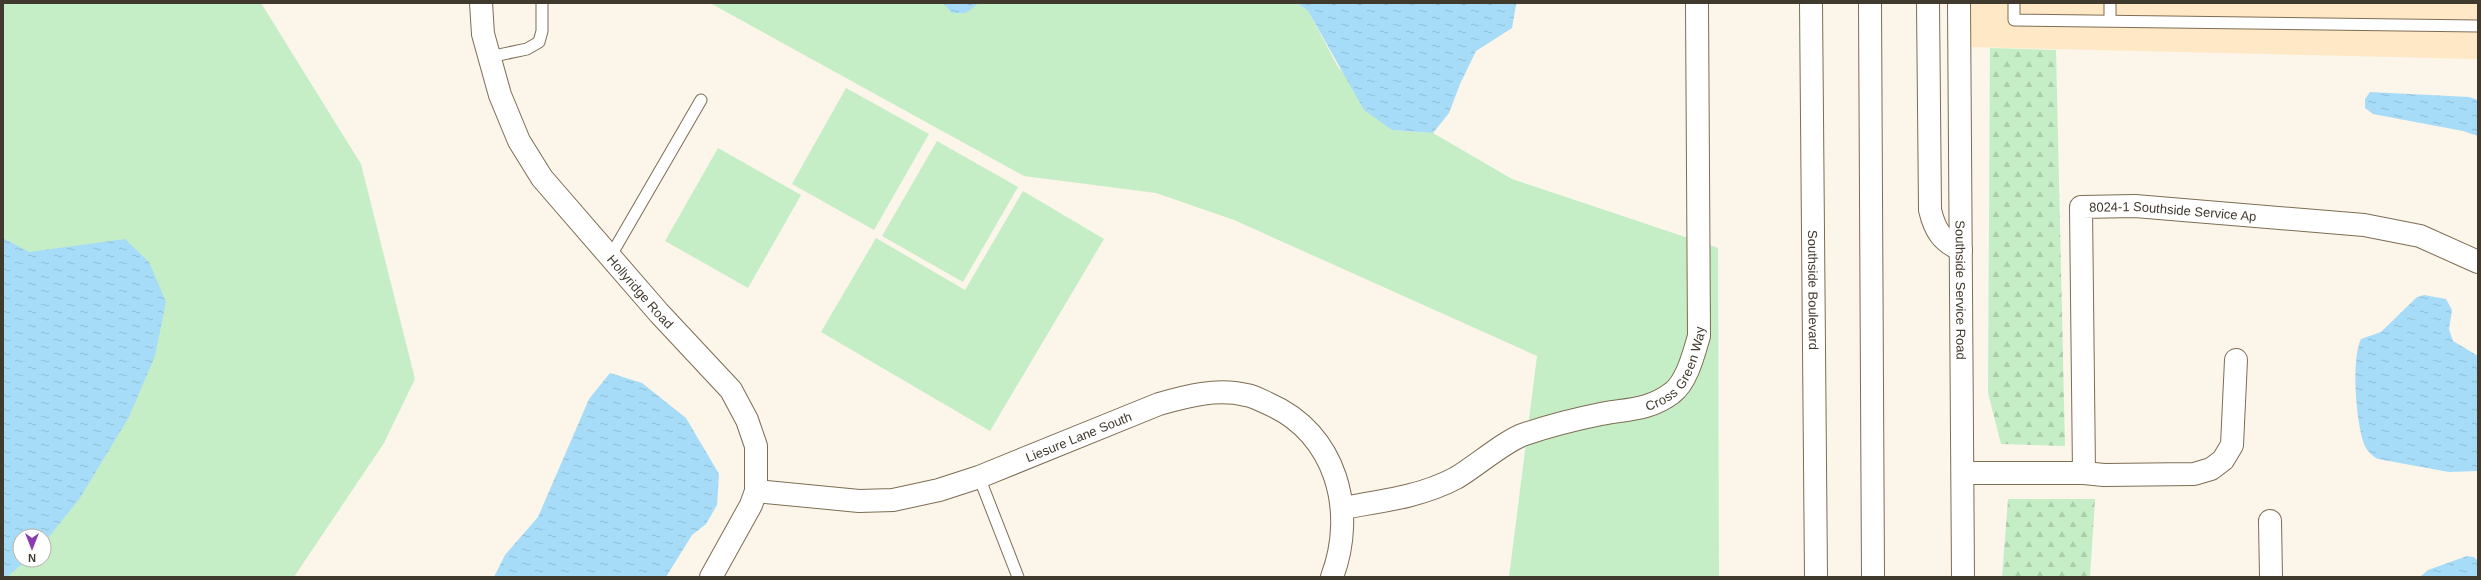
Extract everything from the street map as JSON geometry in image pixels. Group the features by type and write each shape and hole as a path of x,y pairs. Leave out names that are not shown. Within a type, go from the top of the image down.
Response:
{"main road":[{"name":"Hollyridge Road","path":"481,3 483,34 500,95 519,141 542,178 610,257 731,390 747,420 756,446 756,490 750,505 711,577"},
{"name":"Cross Green Way","path":"1342,508 1411,496 1434,489 1456,478 1523,435 1601,414 1632,411 1650,406 1673,392 1692,362 1699,336 1698,3"},
{"name":"Southside Boulevard","path":"1811,3 1816,577"},
{"path":"1870,3 1873,577"},
{"path":"1928,3 1930,210 1937,233 1946,242 1961,250"},
{"name":"Southside Service Road","path":"1959,3 1963,577"},
{"name":"8024-1 Southside Service Ap","path":"2084,473 2081,207 2135,206 2364,225 2420,236 2478,262"},
{"path":"1962,473 2084,473 2104,476 2194,474 2211,469 2223,460 2232,445 2236,360"},
{"name":"Liesure Lane South","path":"756,490 859,501 893,500 939,490 979,477 1159,404 1187,396 1219,392 1247,395 1281,410 1304,426 1321,447 1334,474 1342,508 1343,538 1332,577"},
{"path":"2270,521 2271,577"}],"lane":[{"path":"489,57 527,49 539,42 542,31 542,3"},
{"path":"2014,3 2014,20 2110,20 2478,26"},
{"path":"2110,3 2110,20"},
{"path":"610,257 701,100"},
{"path":"979,477 1018,577"}],"shaded area":[{"path":"1970,3 2478,3 2478,59 1970,47"}],"green space":[{"path":"3,3 261,3 361,164 415,379 384,443 294,577 3,577"},
{"path":"710,3 1297,3 1308,11 1338,67 1392,130 1433,133 1512,179 1718,248 1719,577 1509,577 1537,356 1234,220 1156,193 1024,176"},
{"path":"1990,48 2056,50 2065,446 2001,444 1988,393"},
{"path":"846,88 929,134 874,230 792,184"},
{"path":"937,141 1018,187 963,282 882,236"},
{"path":"718,148 801,195 748,288 665,241"},
{"path":"1023,191 1104,239 990,431 821,332 876,238 965,290"},
{"path":"2008,499 2095,499 2090,577 2002,577"}],"water":[{"path":"943,3 979,3 966,13 952,13"},
{"path":"1297,3 1516,3 1516,5 1512,28 1476,51 1460,84 1449,113 1433,133 1392,130 1364,110 1308,11"},
{"path":"2370,92 2469,97 2478,100 2478,136 2463,131 2373,114 2365,108 2365,99"},
{"path":"3,238 29,252 125,239 149,262 166,302 155,356 129,417 80,498 52,533 52,528 12,528 12,568 18,568 7,577 3,577"},
{"path":"2424,295 2446,299 2452,310 2449,329 2453,341 2478,356 2478,471 2449,472 2378,459 2370,453 2364,444 2357,406 2355,375 2358,348 2361,339 2381,332 2417,297"},
{"path":"610,373 642,383 686,418 719,474 717,505 706,524 692,535 666,577 494,577 505,555 538,517 589,399"},
{"path":"2467,556 2474,557 2478,561 2478,577 2420,577 2428,570"}]}
